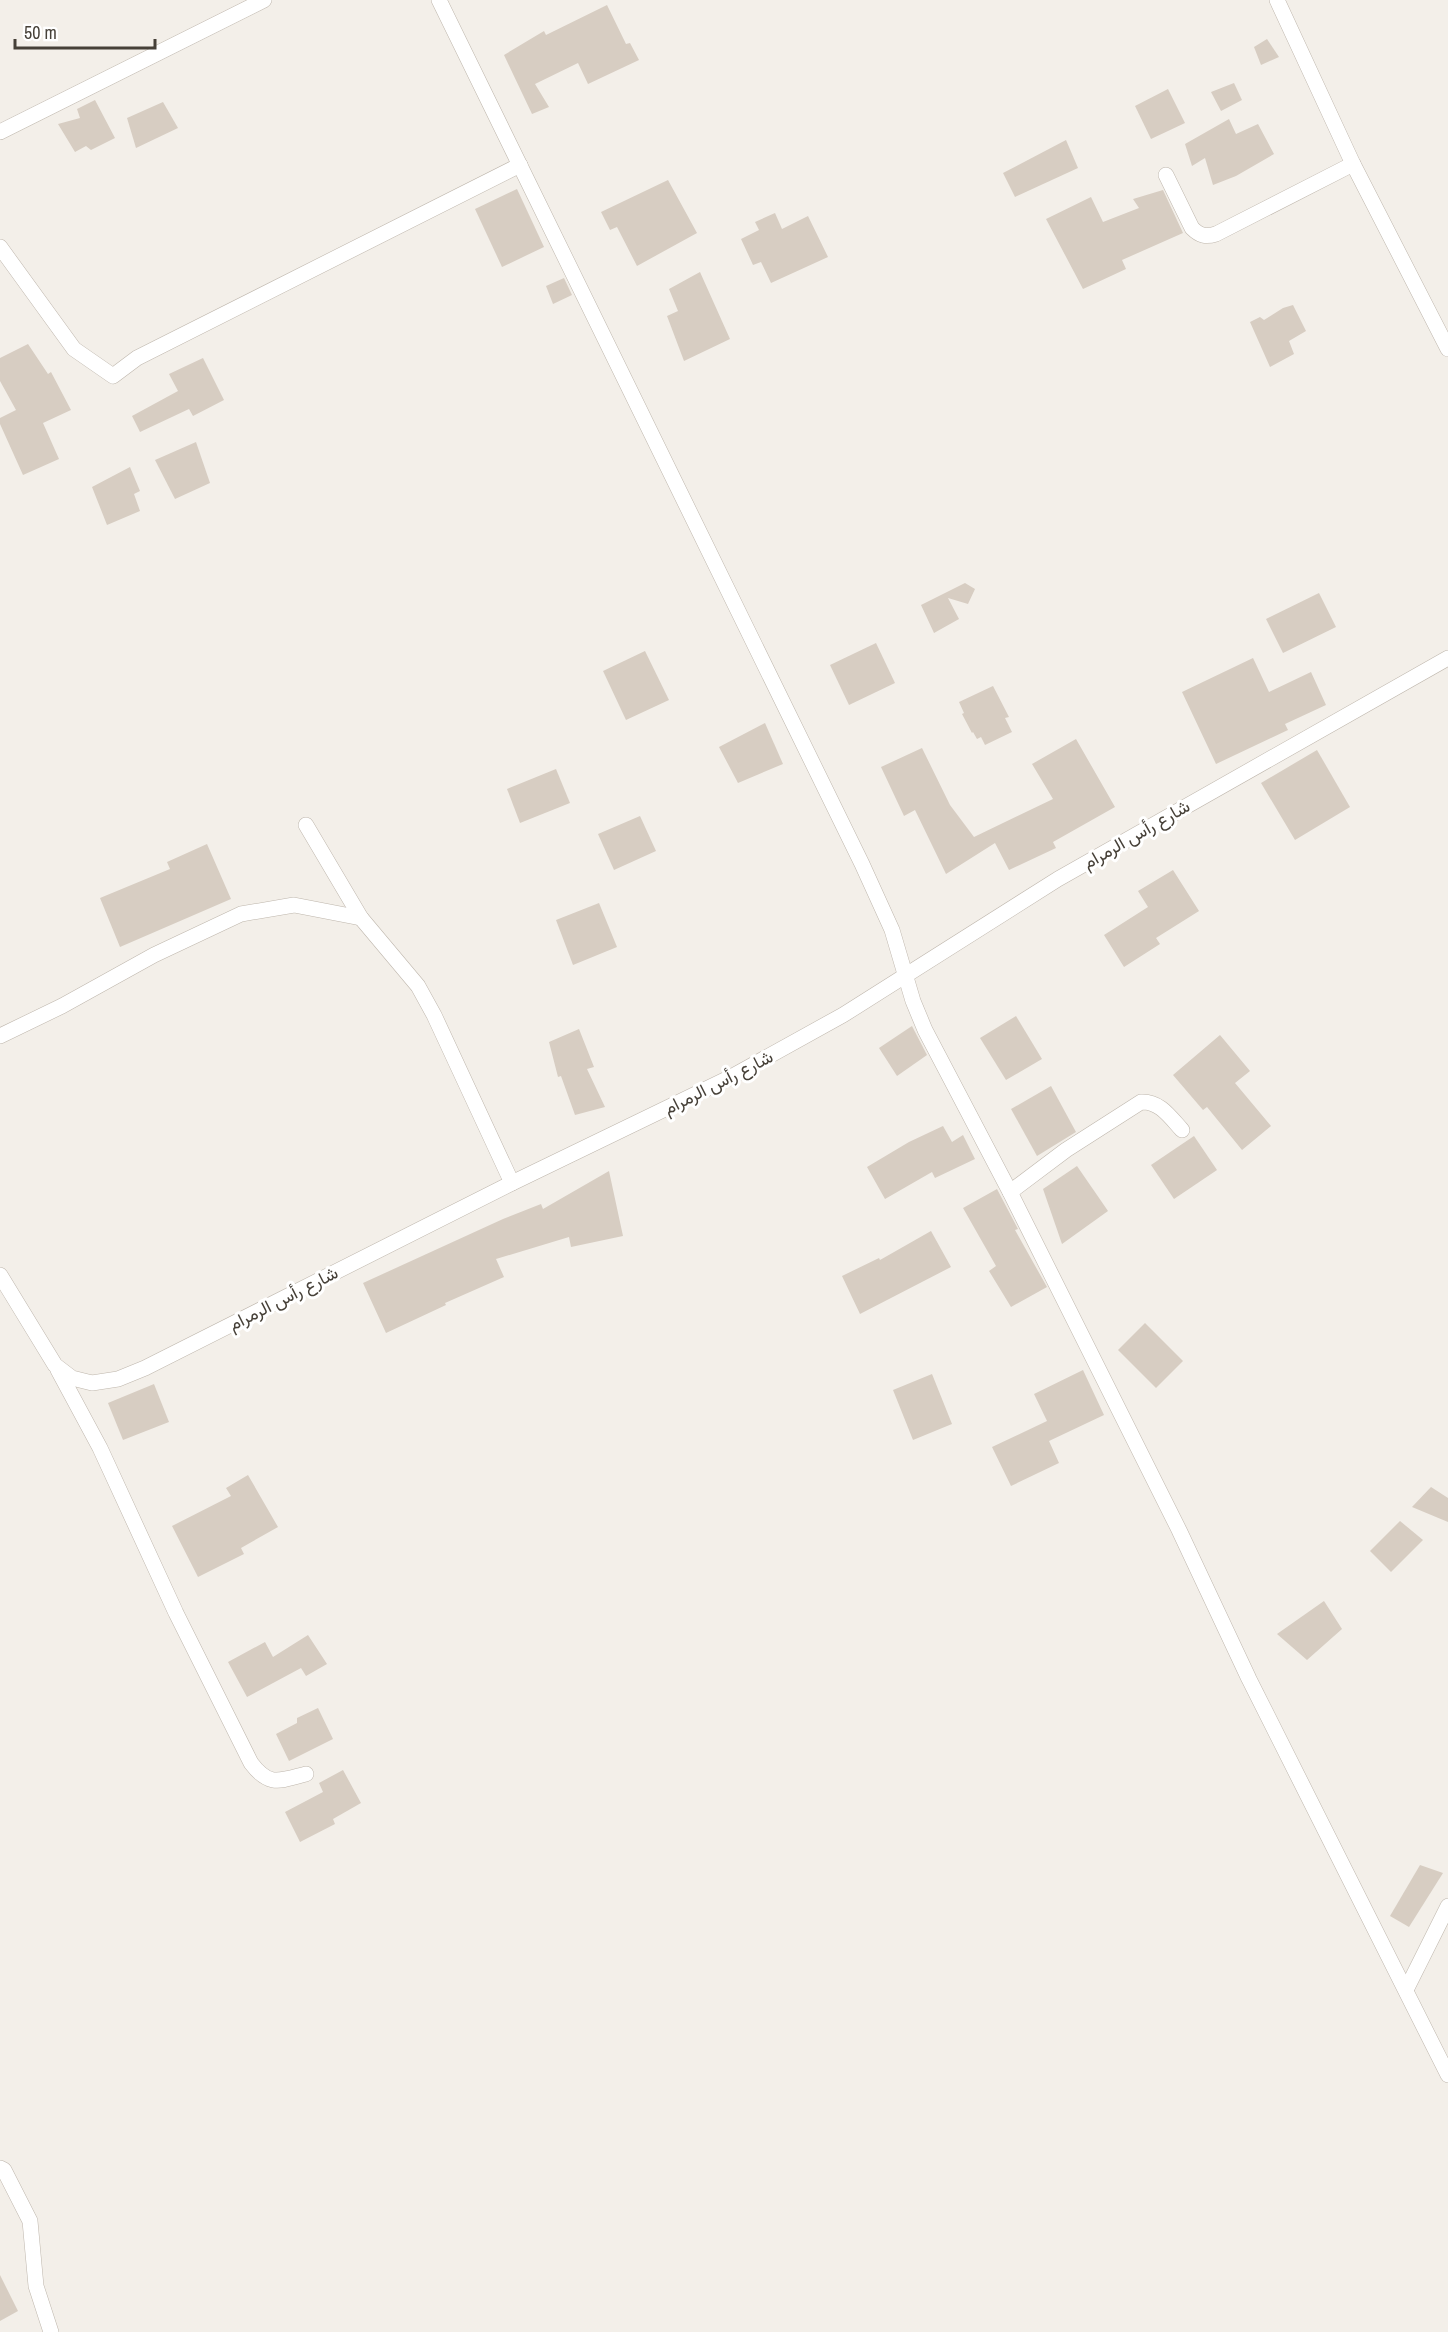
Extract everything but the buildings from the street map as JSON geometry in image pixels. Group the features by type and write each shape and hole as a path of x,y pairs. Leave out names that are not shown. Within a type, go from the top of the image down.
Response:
{"street":[{"path":"0,132 264,0"},
{"path":"438,0 862,864 892,930 925,1030 1010,1192 1179,1530 1254,1689 1448,2075"},
{"path":"1277,0 1353,164 1448,349"},
{"path":"1166,174 1192,228 1198,234 1207,236 1216,234 1353,164"},
{"path":"0,247 74,349 113,376 137,358 519,165"},
{"name":"شارع رأس الرمرام","path":"0,1274 56,1365 72,1378 92,1383 118,1379 145,1368 512,1183 731,1077 843,1015 1058,879 1448,658"},
{"path":"306,825 361,918 418,986 512,1183"},
{"path":"0,1035 62,1006 154,955 241,914 294,905 361,918"},
{"path":"1010,1192 1066,1150 1141,1102 1150,1101 1159,1105 1182,1130"},
{"path":"56,1365 100,1448 176,1613 251,1763 261,1776 271,1780 283,1780 306,1774"},
{"path":"1406,1990 1448,1906"},
{"path":"0,2168 4,2170 30,2221 36,2286 51,2332"}]}
